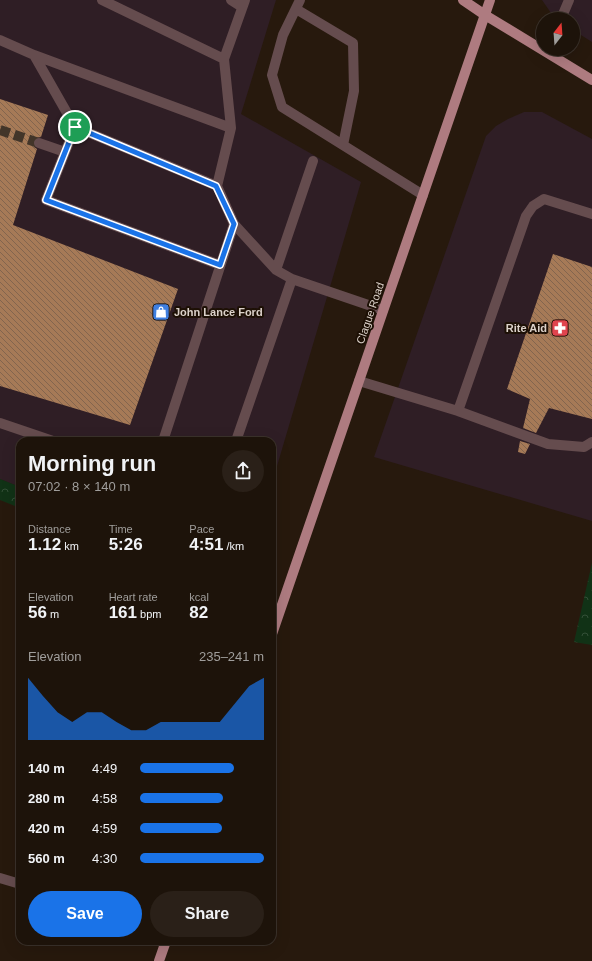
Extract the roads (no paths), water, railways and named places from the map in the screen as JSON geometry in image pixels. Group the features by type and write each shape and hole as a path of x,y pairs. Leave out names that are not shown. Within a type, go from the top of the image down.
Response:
{"main road":[{"path":"463,0 485,15 536,44"},
{"name":"Clague Road","path":"276,622 490,0"},
{"path":"556,56 592,80"},
{"path":"159,961 165,945"}],"lane":[{"path":"102,0 224,59"},
{"path":"231,0 243,4 224,59 230,128 216,186 234,224 276,270 292,279 383,310"},
{"path":"564,12 569,0"},
{"path":"343,145 354,91 353,43 298,5 283,35 272,75 282,107 423,195"},
{"path":"0,40 34,55 230,128"},
{"path":"34,55 75,127 216,186"},
{"path":"75,127 46,200 220,265"},
{"path":"39,143 65,152"},
{"path":"276,270 313,161"},
{"path":"458,411 529,211 533,206 544,199 592,214"},
{"path":"164,437 234,224"},
{"path":"237,437 292,279"},
{"path":"359,381 458,411 548,444 584,447 592,442"},
{"path":"0,423 41,437"},
{"path":"0,878 16,883"}],"tunnel":[{"path":"0,130 39,143"}],"place":[{"name":"John Lance Ford","path":"161,312"},
{"name":"Rite Aid","path":"560,328"}]}
